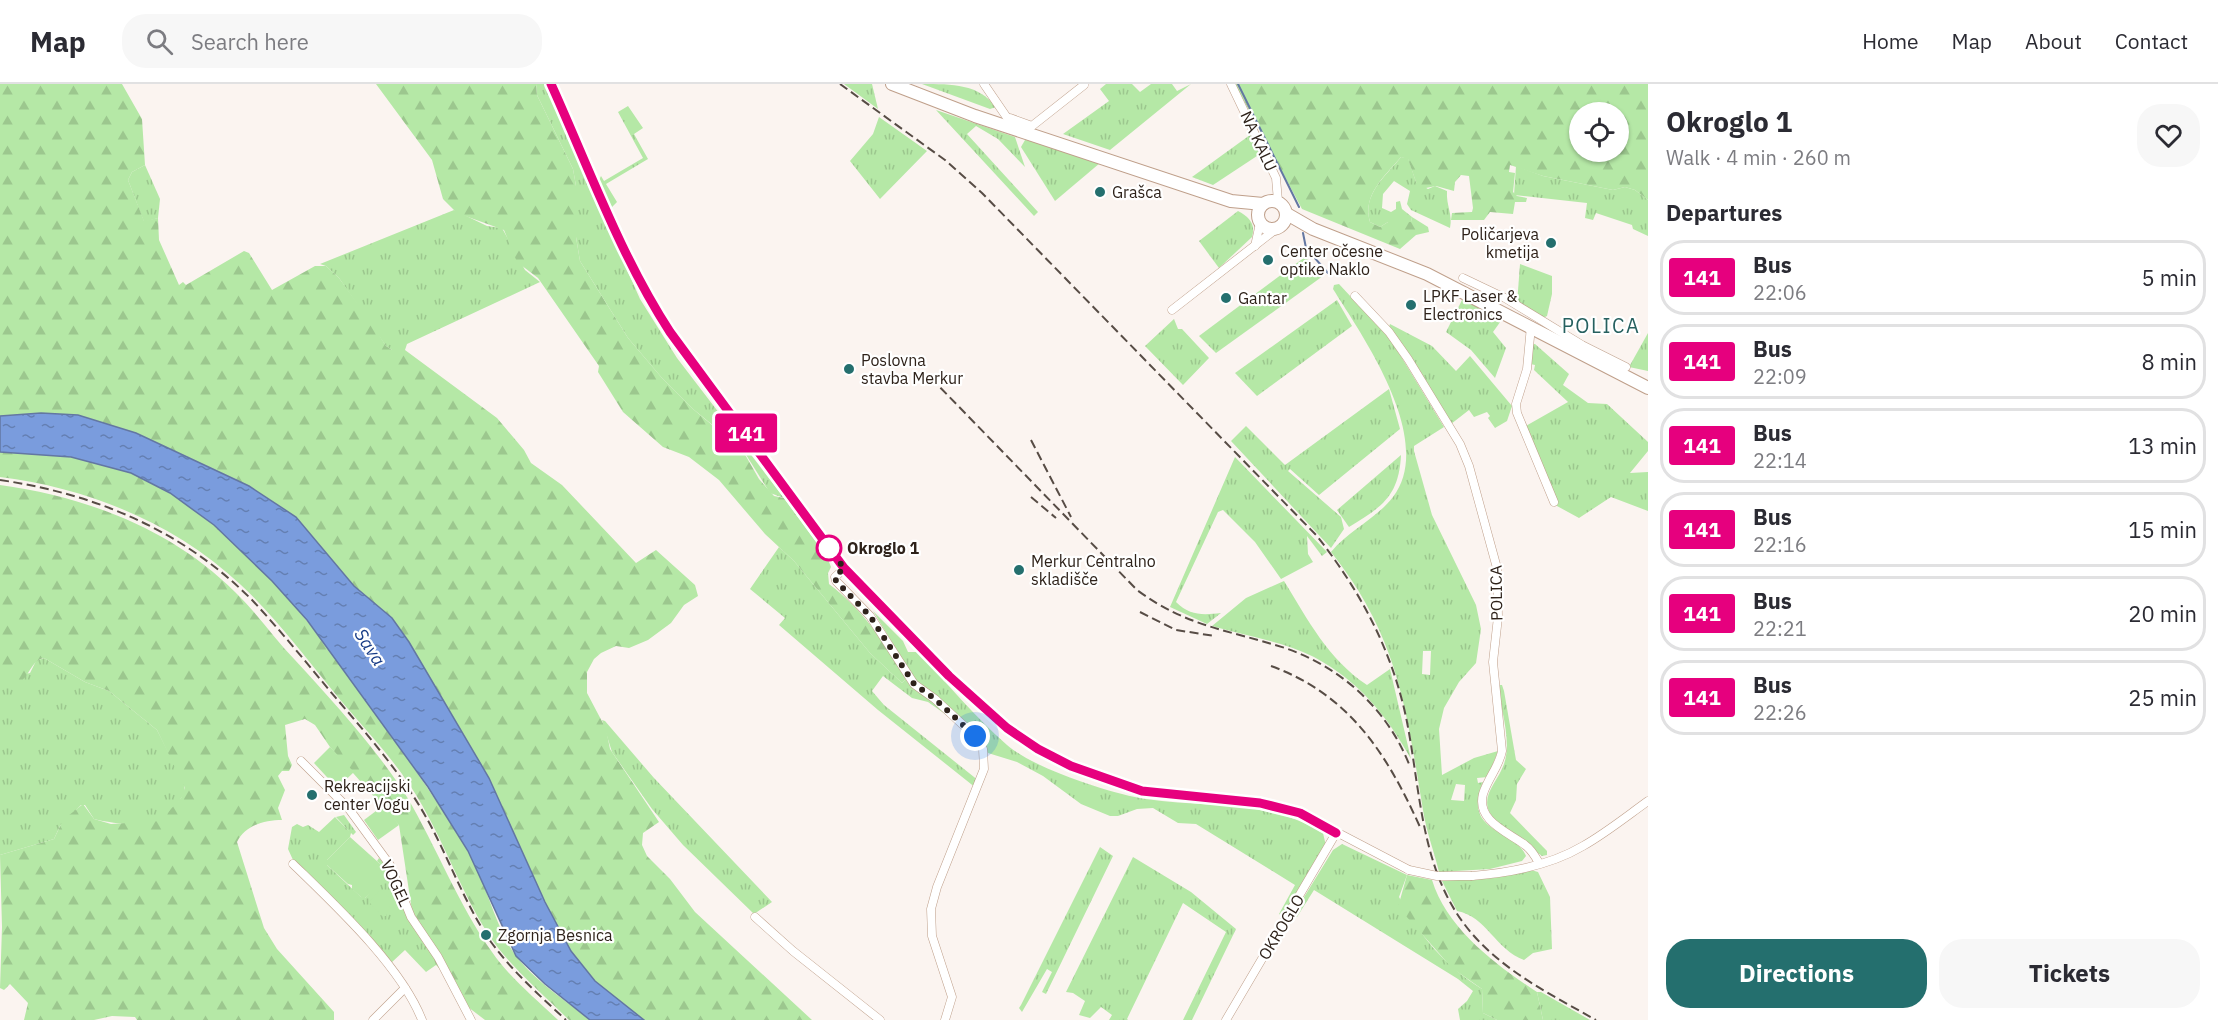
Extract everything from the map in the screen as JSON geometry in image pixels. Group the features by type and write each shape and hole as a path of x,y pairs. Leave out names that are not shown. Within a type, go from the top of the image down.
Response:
{"main road":[{"path":"892,84 933,101 1011,123 1231,201 1263,204 1278,201 1284,206 1282,222"},
{"path":"1231,201 1266,228 1282,222 1313,229 1427,274 1614,366 1648,388"},
{"path":"1259,221 1258,210 1263,204"}],"street":[{"path":"551,84 619,240 652,304 844,568 986,711 1038,749 1071,766 1142,791 1260,803 1300,813 1409,870 1437,876 1472,876 1539,863 1584,846 1648,801"},
{"path":"984,84 1011,123 1032,126 1084,85"},
{"name":"NA KALU","path":"1231,84 1276,178 1278,201"},
{"path":"1255,246 1259,221"},
{"path":"1172,310 1255,246 1282,222"},
{"path":"1463,278 1505,298 1614,366 1626,367"},
{"name":"POLICA","path":"1355,296 1389,332 1408,358 1460,444 1469,466 1495,556 1498,579 1498,617 1493,662 1502,751 1500,761 1483,796 1483,808 1493,824 1524,844 1539,863"},
{"path":"1531,326 1527,369 1516,404 1517,413 1554,502"},
{"path":"844,568 835,577 836,581 870,616 914,684 967,727 982,749 984,769 937,887 931,909 932,936 952,997 945,1020"},
{"name":"VOGEL","path":"301,761 350,809 387,860 411,917 438,957 471,1020"},
{"name":"OKROGLO","path":"1226,1020 1336,833"},
{"path":"293,864 385,960 405,988 422,1020"},
{"path":"755,917 880,1020"},
{"path":"373,1020 405,988"}],"green space":[{"path":"0,84 122,84 142,119 145,165 132,172 128,180 144,221 158,218 159,240 179,285 183,282 186,285 244,251 249,253 272,290 315,266 326,266 339,278 386,346 392,350 405,350 497,418 524,450 531,463 562,485 636,563 656,550 695,585 698,596 684,605 671,623 648,640 629,648 616,646 594,659 587,672 587,693 606,729 610,749 659,822 643,833 642,845 647,856 670,879 695,912 812,1020 644,1020 615,999 595,981 571,951 545,902 489,778 409,642 383,611 354,586 296,517 249,486 136,433 77,415 41,413 0,416"},
{"path":"376,84 536,84 537,95 573,169 576,186 576,237 580,261 628,338 662,378 693,409 743,451 759,479 774,496 784,498 827,557 831,567 828,573 829,584 853,605 881,639 907,678 902,683 870,653 794,561 765,534 719,480 689,457 663,447 623,412 598,372 599,366 538,278 517,262 504,230 457,213 443,199 432,160"},
{"path":"536,84 545,84 640,299 677,358 784,498 770,493 743,450 693,409 662,378 628,338 580,261 576,237 576,186 573,169 537,95"},
{"path":"844,84 872,84 878,109"},
{"path":"922,84 964,87 989,99 996,107 990,109"},
{"path":"1106,84 1132,84 1140,92 1151,84 1172,84 1177,91 1191,84 1110,150 1063,134 1109,101 1100,89"},
{"path":"1235,84 1648,84 1648,200 1635,190 1625,187 1613,190 1543,176 1510,165 1509,172 1515,173 1513,192 1517,196 1527,198 1526,202 1515,202 1513,214 1490,212 1484,220 1451,220 1452,213 1472,212 1469,176 1461,175 1455,182 1454,191 1436,186 1421,189 1416,182 1408,159 1401,157 1376,186 1368,212 1370,222 1380,227 1388,222 1411,222 1412,217 1428,227 1429,232 1416,235 1400,249 1302,209"},
{"path":"628,106 643,128 634,134 648,159 606,184 617,202 611,208 599,180 601,176 604,181 643,158 618,112"},
{"path":"936,110 1015,137 1025,167 998,139 976,126 967,134 1038,212 1034,216"},
{"path":"879,117 927,151 880,199 850,161 873,134"},
{"path":"1250,135 1260,154 1213,185 1192,177"},
{"path":"1025,140 1100,163 1055,201 1021,147"},
{"path":"1401,157 1408,158 1416,182 1428,189 1435,186 1447,191 1451,218 1450,228 1411,210 1407,204 1410,191 1394,181 1383,194 1382,208 1391,212 1396,209 1396,202 1400,201 1402,209 1412,217 1411,222 1388,222 1380,227 1370,222 1368,212 1372,194"},
{"path":"145,165 160,199 158,218 144,222 128,180 132,172"},
{"path":"1516,166 1543,176 1613,190 1625,187 1635,190 1648,200 1648,236 1633,229 1632,225 1596,213 1593,220 1585,218 1587,203 1514,195"},
{"path":"454,210 487,226 502,228 525,270 540,282 407,344 405,350 392,350 386,346 339,278 326,266 320,264"},
{"path":"1238,211 1251,221 1252,237 1219,268 1199,241"},
{"path":"1305,257 1323,276 1216,353 1199,336"},
{"path":"1520,264 1552,276 1552,294 1547,316 1543,318 1517,304"},
{"path":"1339,284 1391,340 1444,427 1414,446 1414,451 1432,515 1476,605 1481,629 1476,663 1459,682 1444,708 1439,729 1442,775 1474,758 1498,751 1488,777 1477,778 1478,783 1483,782 1478,799 1479,812 1492,828 1520,847 1526,856 1522,861 1490,869 1439,872 1424,818 1411,738 1396,674 1371,613 1331,552 1346,537 1379,512 1393,497 1404,474 1406,447 1401,419 1390,390 1377,361 1333,289 1334,285","holes":["1423,651 1431,651 1430,675 1422,674","1456,784 1465,785 1464,801 1451,800"]},
{"path":"1463,298 1503,318 1493,332 1506,348 1495,378 1471,350 1446,332"},
{"path":"1337,300 1352,326 1257,396 1235,373"},
{"path":"1174,319 1178,329 1182,329 1209,358 1183,385 1145,346"},
{"path":"1390,324 1432,346 1456,371 1470,356 1512,406 1507,421 1495,428 1487,412 1474,417 1469,410 1451,424 1389,327"},
{"path":"1648,333 1648,371 1629,367"},
{"path":"1531,344 1535,344 1569,374 1563,385 1588,403 1607,404 1648,442 1648,451 1630,473 1648,472 1648,511 1611,497 1579,518 1557,506 1524,427 1568,402 1534,370 1535,365 1530,364"},
{"path":"1389,389 1400,429 1319,495 1290,469 1288,471 1341,517 1344,529 1331,548 1231,441 1246,426 1285,465"},
{"path":"0,452 77,458 133,473 182,500 241,548 268,575 317,634 429,789 473,860 498,923 518,958 547,987 590,1020 569,1020 497,946 470,902 413,789 288,636 241,585 188,544 159,526 129,512 66,490 0,477"},
{"path":"1401,455 1397,481 1387,499 1349,527 1337,510"},
{"path":"1235,457 1327,552 1322,556 1307,536 1308,554 1313,562 1281,579 1255,542 1223,510 1218,512 1176,602 1192,612 1221,613 1207,624 1170,607"},
{"path":"0,485 65,498 126,519 184,550 235,592 383,762 407,797 458,895 492,952 515,979 558,1020 485,1020 468,1007 438,951 412,911 399,825 330,747 315,725 305,719 285,725 288,756 292,765 289,771 282,771 278,776 285,790 278,808 282,820 256,825 245,831 237,842 264,928 277,949 334,1012 334,1020 137,1020 135,1017 112,1016 94,1020 24,1020 28,1003 10,984 4,990 0,988 2,927 0,855 54,839 63,820 83,804 94,819 111,824 160,821 181,798 185,788 157,730 109,691 85,682 44,658 33,665 23,680 17,683 0,680"},
{"path":"779,547 794,561 870,653 902,683 907,678 952,719 928,702 912,698 883,676 872,691 884,705 979,781 976,788 878,710 779,625 785,618 750,589"},
{"path":"1284,581 1320,638 1353,675 1367,685 1390,669 1411,759 1382,714 1345,677 1302,651 1212,626 1246,598"},
{"path":"873,611 903,641 908,652 918,652 1007,745 1019,754 1053,771 1093,786 1146,799 1237,807 1281,815 1302,822 1323,833 1326,846 1283,916 1279,914 1295,885 1196,824 1178,823 1153,808 1137,809 1118,816 1110,816 1081,804 1043,776 1017,762 988,753 975,732 917,683"},
{"path":"44,658 85,682 109,691 157,730 184,783 185,792 164,819 146,824 94,819 85,805 81,805 60,826 54,839 0,855 0,680 30,673 36,661"},
{"path":"1497,685 1502,685 1504,691 1516,760 1526,769 1517,784 1516,800 1510,813 1547,851 1547,855 1542,856 1507,831 1495,820 1488,808 1488,795 1504,764 1507,745"},
{"path":"602,720 772,902 754,914 683,845 652,809 612,752"},
{"path":"330,747 354,772 337,788 314,763"},
{"path":"384,805 399,825 378,840 364,820"},
{"path":"344,815 356,832 353,835 351,833 350,837 327,860 327,865 361,897 365,898 388,871 377,861 379,858 388,868 408,919 446,975 436,965 426,972 405,950 391,963 293,860 288,849 292,827 297,824 303,827 308,825 319,832 335,817 349,831 336,817"},
{"path":"350,837 388,871 388,875 365,898 362,898 352,889 352,885 327,865 327,860"},
{"path":"1342,844 1407,875 1399,897 1415,924 1445,960 1482,989 1483,1013 1497,1020 1460,1020 1458,1009 1473,991 1458,979 1314,890 1297,917 1293,915 1333,850"},
{"path":"1100,847 1113,856 1046,994 1042,992 1052,972 1047,969 1022,1012 1019,1008"},
{"path":"1133,857 1191,892 1236,929 1192,1020 1183,1020 1226,932 1183,903 1128,1020 1109,1020 1112,1015 1101,1007 1090,1018 1079,1015 1085,1001 1073,993 1066,992"},
{"path":"1531,870 1538,872 1550,897 1552,949 1533,953 1524,960 1506,949 1476,919 1457,911 1442,881 1493,878"},
{"path":"1407,875 1432,880 1439,898 1461,930 1490,958 1537,992 1543,1020 1497,1020 1483,1013 1482,989 1452,968 1398,907"},
{"path":"383,890 393,903 386,916 382,916 369,902 379,891"},
{"path":"1537,992 1541,992 1590,1020 1543,1020"}],"water":[{"name":"Sava","path":"41,413 78,415 136,433 249,486 296,517 354,586 392,618 409,642 489,778 545,902 571,951 595,981 644,1020 590,1020 545,984 516,956 468,851 428,787 307,620 272,581 214,525 170,493 131,473 71,457 0,452 0,416"}],"waterway":[{"path":"1238,84 1299,207"},
{"path":"1303,233 1306,248 1328,273"}],"railway":[{"path":"840,84 945,160 982,193 1317,536 1360,599 1392,667 1406,717 1430,849 1448,898 1462,921 1490,952 1523,978 1596,1020"},
{"path":"931,378 1137,590 1191,620 1285,648 1325,666 1360,692 1375,708 1400,744 1409,764"},
{"path":"1031,440 1071,517"},
{"path":"0,480 70,495 137,520 198,555 226,576 253,601 368,736 405,784 426,817 481,927 499,953 566,1020"},
{"path":"1031,497 1056,518"},
{"path":"1140,612 1176,630 1215,636"},
{"path":"1271,666 1299,678 1323,693 1363,730 1394,775 1420,827"}],"bus line":[{"name":"141","path":"551,84 619,240 652,304 670,332 784,483 844,568 949,676 1007,728 1038,749 1071,766 1142,791 1260,803 1300,813 1336,833"}],"place":[{"name":"Grašca","path":"1100,192"},
{"name":"Poličarjeva kmetija","path":"1551,243"},
{"name":"Center očesne optike Naklo","path":"1268,260"},
{"name":"Gantar","path":"1226,298"},
{"name":"LPKF Laser & Electronics","path":"1411,305"},
{"name":"Poslovna stavba Merkur","path":"849,369"},
{"name":"Okroglo 1","path":"829,548"},
{"name":"Merkur Centralno skladišče","path":"1019,570"},
{"name":"Rekreacijski center Vogu","path":"312,795"},
{"name":"Zgornja Besnica","path":"486,935"}],"district":[{"name":"POLICA","path":"1601,325"}],"route":[{"path":"829,548 825,543 844,568 835,577 836,581 870,616 914,684 935,699 975,736"}]}
